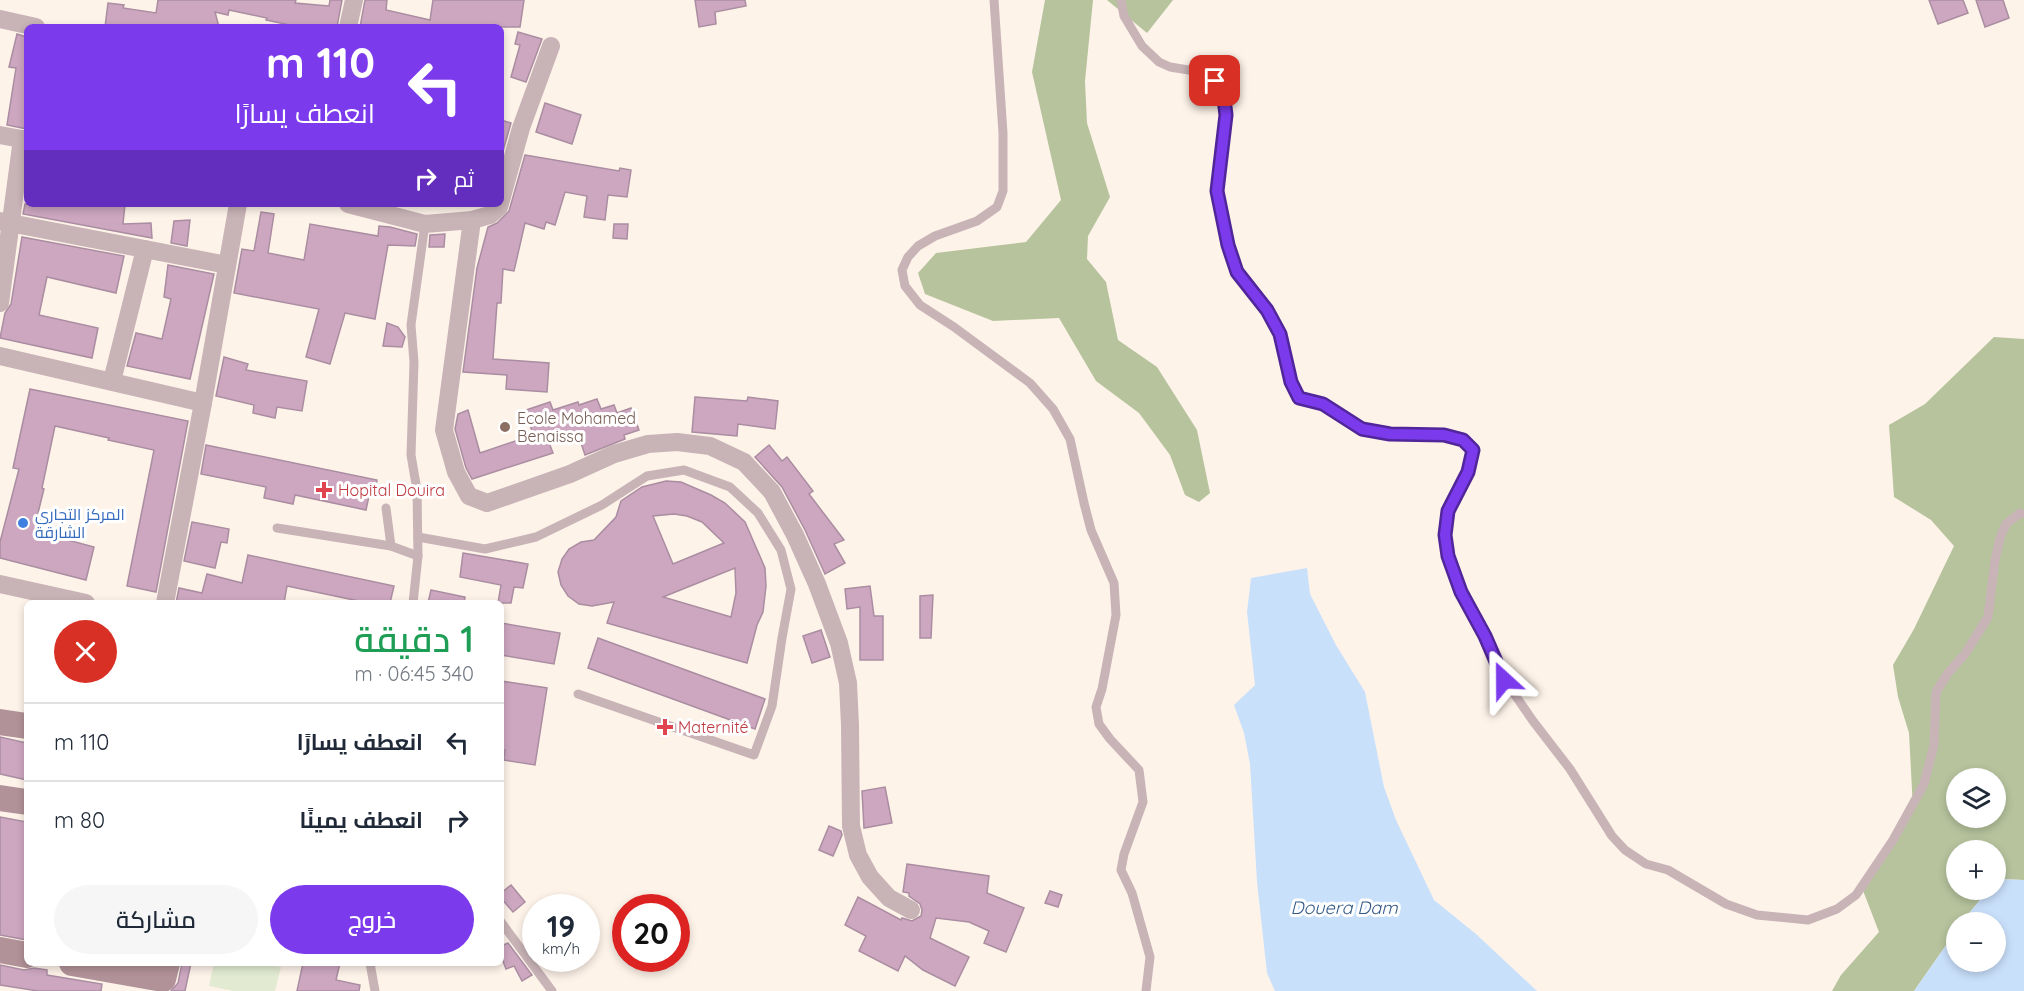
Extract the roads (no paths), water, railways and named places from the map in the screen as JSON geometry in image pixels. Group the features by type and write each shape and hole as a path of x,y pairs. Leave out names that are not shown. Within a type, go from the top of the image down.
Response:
{"street":[{"path":"349,24 354,0"},
{"path":"0,19 24,24"},
{"path":"504,189 521,128 551,46"},
{"path":"0,135 24,139 5,222 0,303"},
{"path":"166,600 237,207"},
{"path":"360,207 425,224 472,220 490,215 499,207"},
{"path":"472,220 444,430 456,472 470,496 487,503 570,474 614,454 648,444 677,442 711,446 744,462 772,492 795,535 817,584 838,644 848,684 852,772 851,826 858,855 870,877 889,898 911,910"},
{"path":"5,222 227,265"},
{"path":"111,381 145,249"},
{"path":"0,356 203,403"},
{"path":"0,584 72,600"},
{"path":"0,722 24,726"},
{"path":"0,798 24,802"},
{"path":"0,950 24,954"},
{"path":"90,966 164,978"}],"lane":[{"path":"994,0 1003,133 1003,191 997,207 977,221 935,236 918,246 908,257 902,270 905,286 920,305 1030,383 1053,409 1070,439 1091,530 1114,583 1116,615 1105,677 1096,707 1099,724 1138,770 1143,802 1124,854 1121,870 1132,893 1150,957 1146,991"},
{"path":"1121,0 1124,16 1142,46 1159,62 1170,68 1202,72 1215,81 1223,91 1226,115 1218,175 1219,209 1237,272 1267,310 1280,334 1291,382 1299,398 1323,404 1362,429 1390,434 1444,435 1463,440 1473,450 1468,472 1448,511 1445,535 1448,556 1461,592 1509,688 1570,769 1612,836 1625,850 1646,864 1668,870 1726,903 1757,915 1808,920 1837,909 1856,895 1893,840 1924,784 1934,745 1936,692 1965,654 1988,617 1993,571 2000,538 2006,524 2020,513 2024,514"},
{"path":"413,600 418,537 417,490 411,455 414,362 411,325 425,224"},
{"path":"418,537 485,549 536,537 602,505 647,476 684,470 730,487 758,513 781,550 791,589 772,706 754,755 578,694"},
{"path":"386,508 391,546"},
{"path":"277,528 391,546 418,556"},
{"path":"504,926 552,991"},
{"path":"371,966 375,991"}],"water":[{"name":"Douera Dam","path":"1307,568 1310,594 1336,645 1365,692 1384,787 1396,820 1434,900 1476,934 1537,991 1275,991 1267,973 1257,882 1250,764 1244,733 1234,705 1255,685 1247,612 1251,578"},
{"path":"2006,879 2024,880 2024,991 1914,991 1946,945 1946,972 2006,972 2006,912 1970,912 1980,900 2006,900"}],"place":[{"name":"Ecole Mohamed Benaissa","path":"505,427"},
{"name":"Hopital Douira","path":"324,490"},
{"name":"المركز التجاري الشارقة","path":"23,523"},
{"name":"Maternité","path":"665,727"}]}
